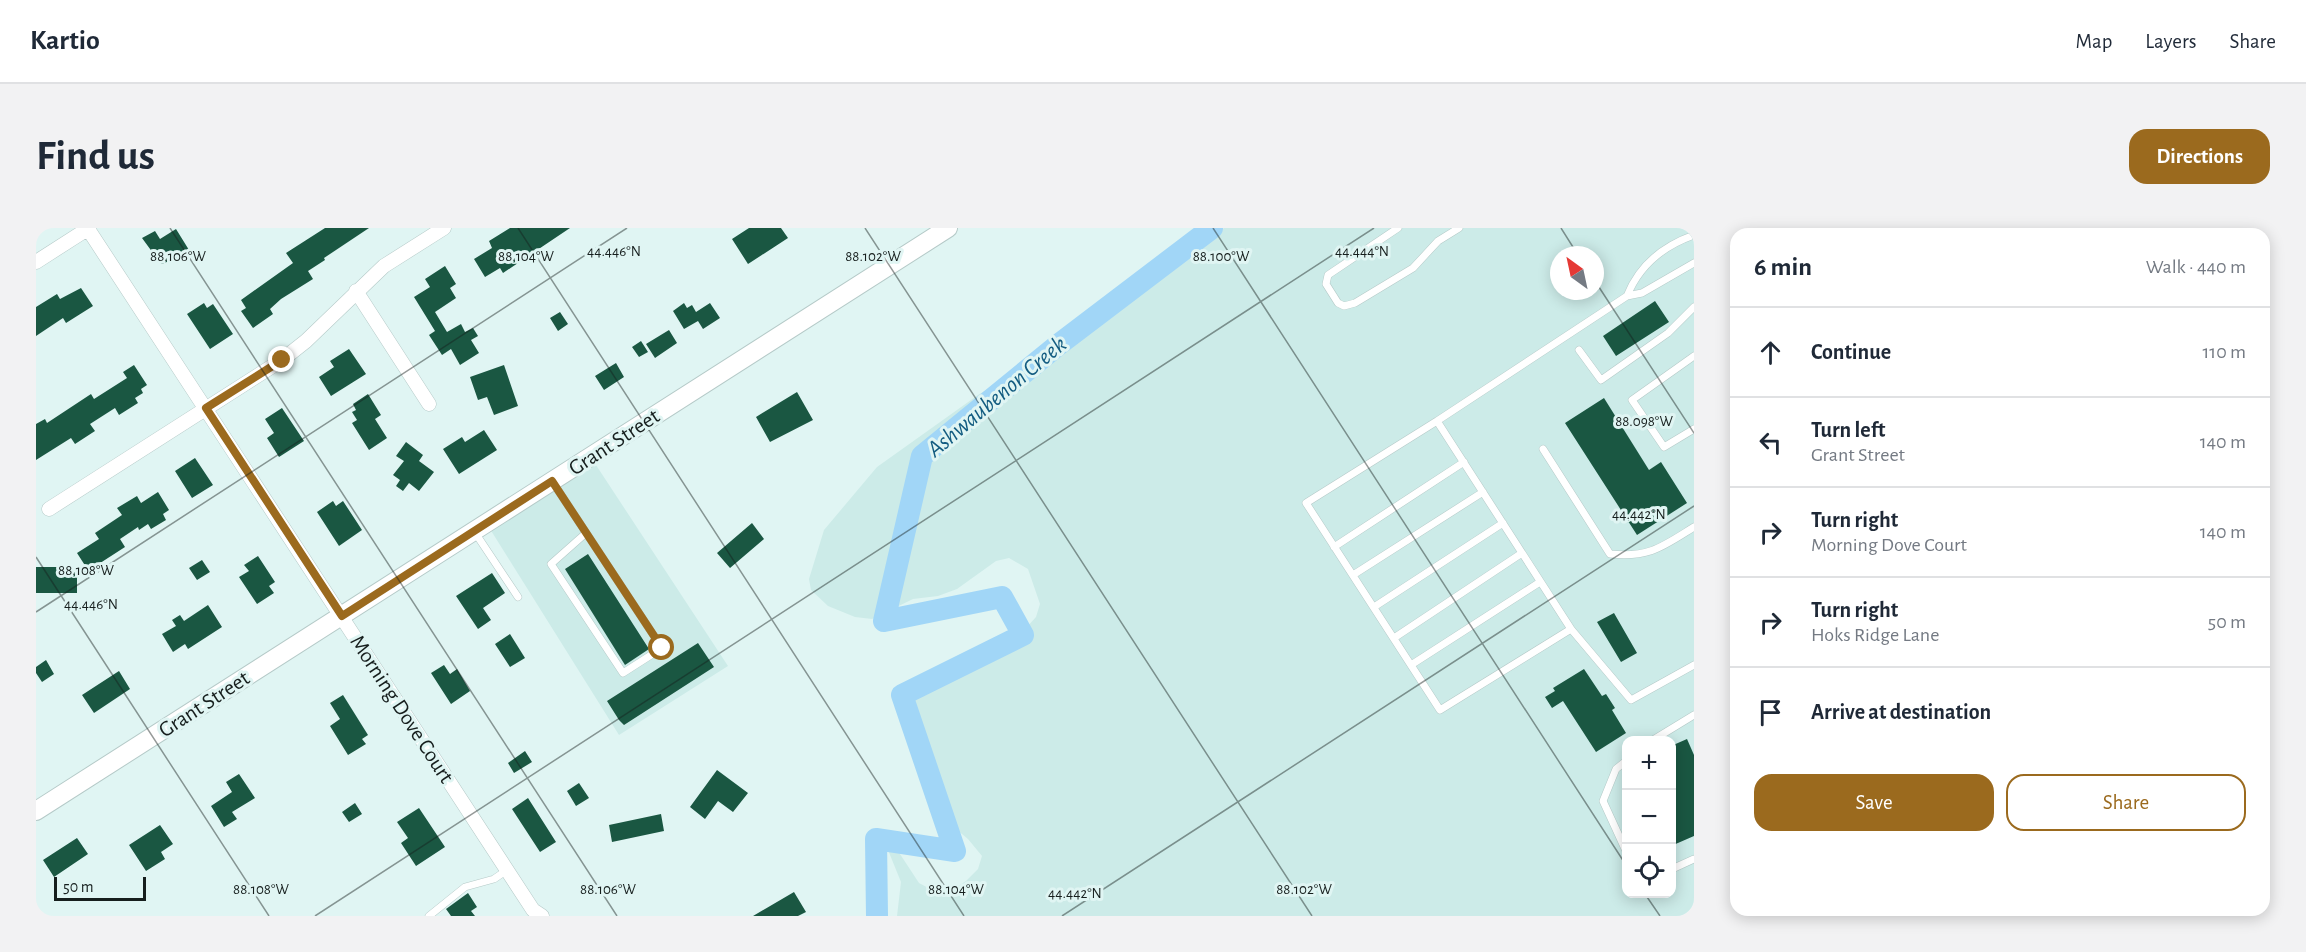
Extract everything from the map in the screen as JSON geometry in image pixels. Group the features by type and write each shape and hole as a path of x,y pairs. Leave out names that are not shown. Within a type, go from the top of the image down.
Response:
{"street":[{"path":"36,262 88,228"},
{"name":"Morning Dove Court","path":"88,228 533,910 542,916"},
{"path":"49,509 282,360 306,341 384,266 444,228"},
{"name":"Grant Street","path":"36,811 948,228"},
{"path":"356,291 429,404"}],"lane":[{"path":"1398,228 1328,275 1326,284 1338,303 1344,306 1355,303 1413,268 1438,242 1459,228"},
{"path":"1627,296 1633,281 1648,262 1664,250 1694,235"},
{"path":"1571,629 1440,710 1306,502 1437,421 1627,296 1642,293 1694,263"},
{"path":"1579,350 1600,380 1668,333 1694,307"},
{"path":"1694,356 1632,400 1664,447 1694,429"},
{"path":"1437,421 1571,629 1631,700 1694,665"},
{"path":"1543,449 1610,554 1633,556 1660,548 1694,527"},
{"path":"1334,547 1464,462"},
{"path":"552,481 662,648 623,673 551,564 586,534"},
{"path":"1353,575 1483,492"},
{"path":"1374,608 1503,523"},
{"path":"474,531 518,597"},
{"path":"1394,638 1522,553"},
{"path":"1411,665 1540,582"},
{"path":"1661,736 1694,715"},
{"path":"1622,764 1616,769 1604,801 1623,844"},
{"path":"1676,867 1694,859"},
{"path":"429,916 465,887 494,879 507,870"}],"shaded area":[{"path":"1224,228 1694,228 1694,916 897,916 901,882 888,850 891,848 898,851 919,883 934,891 952,890 966,881 978,869 982,856 956,829 947,815 908,697 912,690 948,677 992,655 1026,628 1036,617 1040,604 1028,569 1009,558 996,561 957,589 938,596 913,599 872,619 855,617 828,606 811,590 809,579 824,530 877,467 978,395 1127,302"},
{"path":"594,462 728,666 619,735 490,529"}],"building":[{"path":"325,228 369,228 308,271 313,279 281,299 270,309 273,314 253,328 241,311 246,308 241,300 293,263 286,253"},
{"path":"510,228 570,228 503,273 500,268 485,277 474,259 492,248 489,241"},
{"path":"749,228 781,228 788,238 748,264 732,239"},
{"path":"176,229 189,250 161,264 142,238 155,231 160,239"},
{"path":"445,266 456,284 450,288 456,298 435,312 447,332 461,324 465,332 473,328 478,336 471,340 479,353 460,365 451,349 442,355 429,335 435,331 414,297 430,287 425,279"},
{"path":"81,288 93,306 66,323 63,318 36,336 36,307 57,294 60,299"},
{"path":"1655,301 1669,322 1616,356 1603,336"},
{"path":"204,303 207,308 213,304 233,334 210,349 187,314"},
{"path":"684,303 687,308 692,305 696,312 710,303 720,318 703,329 698,321 684,329 673,311"},
{"path":"560,312 568,324 558,331 550,318"},
{"path":"669,330 677,343 655,358 646,344"},
{"path":"641,341 648,352 639,357 632,347"},
{"path":"349,349 366,374 331,396 319,377 334,367 330,361"},
{"path":"616,363 624,377 604,390 595,376"},
{"path":"134,365 147,385 141,389 143,393 135,398 138,403 119,415 115,408 90,424 95,431 75,444 71,438 36,460 36,424 45,419 47,423 91,394 94,399 127,378 123,372"},
{"path":"504,365 518,406 494,415 487,397 478,400 470,377"},
{"path":"797,392 813,420 770,442 756,417"},
{"path":"368,394 381,415 375,419 387,438 369,450 352,423 357,420 352,412 356,410 353,404"},
{"path":"1604,398 1649,470 1661,462 1687,503 1637,535 1565,423"},
{"path":"282,408 304,441 279,457 267,438 274,433 265,419"},
{"path":"484,430 497,450 459,474 443,449 462,437 465,442"},
{"path":"406,442 423,455 419,461 434,472 419,491 409,483 403,491 396,486 400,480 393,475 404,461 396,456"},
{"path":"195,458 213,485 192,498 175,471"},
{"path":"158,492 169,510 163,514 166,520 151,529 148,524 139,530 138,527 120,539 125,547 77,578 77,593 36,593 36,567 86,567 77,553 99,539 95,533 122,515 117,508 137,496 141,503"},
{"path":"333,501 336,506 343,501 362,530 339,546 317,512"},
{"path":"752,523 764,539 730,568 717,553"},
{"path":"588,554 649,649 625,665 565,569"},
{"path":"258,556 275,582 269,586 274,593 257,604 239,577 249,571 244,565"},
{"path":"202,560 210,572 197,580 189,568"},
{"path":"492,573 505,593 483,608 491,620 478,629 456,596"},
{"path":"208,605 222,627 188,649 185,644 173,652 162,634 176,626 172,620 180,615 184,621"},
{"path":"1614,613 1637,653 1621,662 1597,622"},
{"path":"510,634 525,658 510,667 495,644"},
{"path":"698,643 714,667 624,725 607,701"},
{"path":"46,660 54,674 42,682 36,673 36,667"},
{"path":"444,665 450,674 457,669 470,691 451,704 431,673"},
{"path":"1584,669 1602,696 1606,694 1615,708 1612,710 1626,733 1596,752 1563,701 1552,708 1545,697 1555,691 1553,688"},
{"path":"119,671 130,689 94,713 82,695"},
{"path":"343,695 368,735 362,739 366,744 348,755 330,726 340,719 330,703"},
{"path":"1687,739 1694,755 1694,836 1676,844 1676,790 1676,744"},
{"path":"525,751 532,762 514,773 508,763"},
{"path":"717,770 748,793 733,812 718,801 705,819 690,807"},
{"path":"239,774 255,798 232,812 237,819 224,827 211,806 232,792 226,782"},
{"path":"579,783 589,798 576,806 567,791"},
{"path":"528,798 556,842 540,852 512,809"},
{"path":"355,803 362,814 349,822 342,812"},
{"path":"419,808 445,847 416,866 401,843 408,838 397,822"},
{"path":"661,814 664,831 612,842 609,825"},
{"path":"160,825 173,844 161,852 165,859 146,871 129,845"},
{"path":"77,838 88,854 54,877 43,860"},
{"path":"794,892 806,912 798,916 753,916"},
{"path":"468,893 477,907 471,911 475,916 451,916 446,909"}],"waterway":[{"name":"Ashwaubenon Creek","path":"877,916 876,839 955,851 902,695 1023,635 1002,597 884,621 922,456 1058,345 1212,228"}],"route":[{"path":"282,360 206,408 342,616 552,481 662,648"}]}
